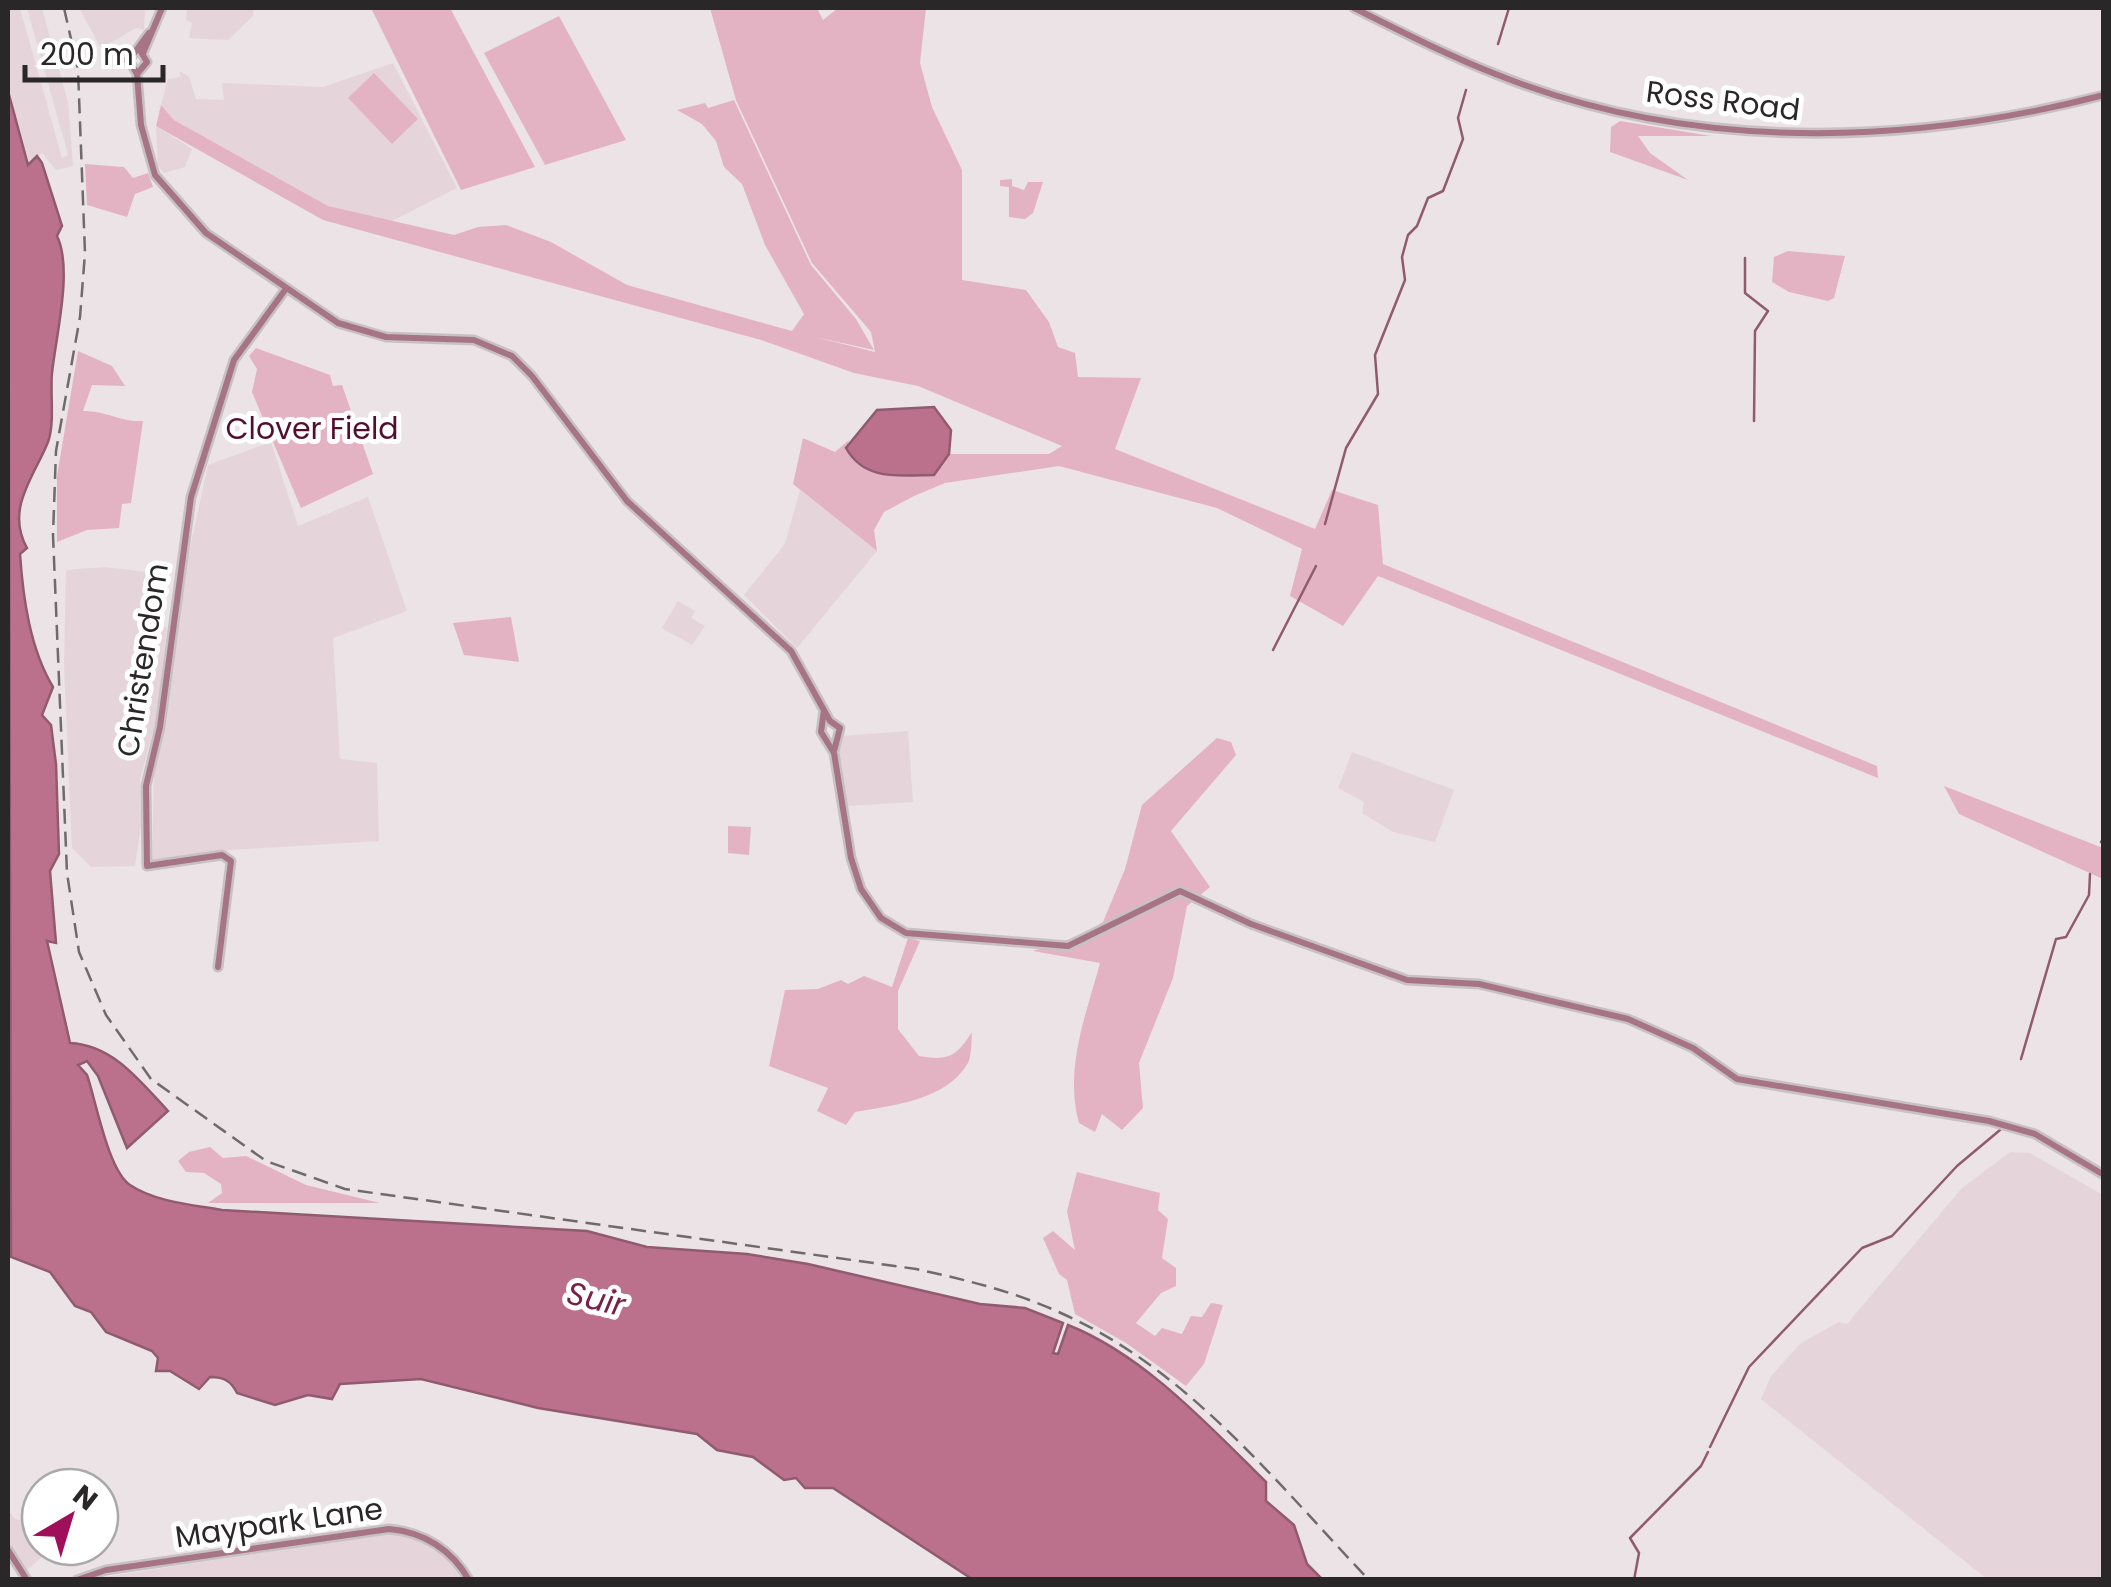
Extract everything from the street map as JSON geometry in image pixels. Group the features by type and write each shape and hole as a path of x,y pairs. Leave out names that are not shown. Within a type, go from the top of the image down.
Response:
{"street":[{"path":"162,8 139,52 129,60 137,71 138,96 158,181 214,241 285,290 356,330 386,337 474,340 512,356 532,376 627,501 791,651 811,680 824,710 827,723 821,732 832,739"},
{"name":"Ross Road","path":"1354,8 1440,51 1555,94 1610,109 1737,128 1836,135 1910,131 1962,126 2104,95"},
{"path":"137,71 147,62 139,52"},
{"name":"Christendom","path":"218,967 231,860 222,855 147,866 146,786 160,727 192,497 234,360 285,290"},
{"path":"827,723 840,728 832,739 851,858 861,890 881,918 906,933 1068,946 1180,891 1251,924 1406,980 1479,984 1628,1019 1693,1048 1737,1079 1990,1121 2035,1134 2104,1175"},
{"name":"Maypark Lane","path":"77,1580 102,1571 389,1529 416,1534 447,1551 469,1580"},
{"path":"8,1550 27,1578"}],"shaded area":[{"path":"8,8 20,8 62,158 68,155 27,8 42,8 68,102 73,166 56,170 42,153 28,166 8,88"},
{"path":"79,8 145,8 144,30 136,28 101,48"},
{"path":"187,8 254,9 253,16 228,40 189,38 192,23 186,20"},
{"path":"393,63 457,188 388,223 328,206 174,120 161,105 168,79 180,77 180,71 189,77 196,99 224,100 222,83 323,87"},
{"path":"156,126 192,149 185,167 164,173 158,166"},
{"path":"271,442 298,526 368,497 407,611 333,638 340,759 377,763 379,841 230,850 152,862 154,773 165,726 183,580 208,465"},
{"path":"800,490 877,551 797,648 744,595 785,544"},
{"path":"105,567 163,574 159,626 167,627 157,718 140,779 141,826 135,866 91,867 72,848 64,665 66,570"},
{"path":"678,601 695,611 691,618 705,626 692,645 662,628"},
{"path":"908,731 913,802 847,806 837,745 841,736"},
{"path":"1352,752 1454,790 1435,842 1393,832 1362,813 1364,802 1338,788"},
{"path":"2010,1152 2030,1153 2103,1195 2103,1579 1987,1579 1761,1399 1771,1376 1801,1343 1839,1322 1847,1324 1962,1188"},
{"path":"8,1510 20,1520 20,1559 8,1541"},
{"path":"390,1533 410,1537 444,1556 462,1579 85,1580"}],"green space":[{"path":"371,8 450,8 535,167 461,190"},
{"path":"710,8 817,8 823,20 838,8 926,8 920,63 932,107 962,170 962,280 1026,290 1049,322 1058,347 1075,353 1078,377 1141,378 1115,449 1315,529 1332,490 1378,505 1383,564 1877,766 1878,778 1378,576 1343,626 1290,596 1302,549 1217,508 1059,466 945,483 914,496 884,512 874,530 877,551 793,484 803,438 835,452 849,440 847,448 934,475 949,454 1049,454 1062,446 918,386 854,373 761,340 323,220 156,126 161,105 174,120 328,206 454,235 478,227 506,225 551,242 627,285 792,331 804,314 765,245 742,184 724,167 716,141 702,124 677,110 705,103 708,108 734,100 811,265 856,319 874,350 815,337 875,352 871,332 812,263 736,100"},
{"path":"559,16 626,140 545,165 484,53"},
{"path":"374,73 418,119 392,144 348,98"},
{"path":"1620,121 1711,136 1638,136 1650,153 1688,180 1610,152 1611,127"},
{"path":"85,164 124,167 133,178 148,173 153,187 135,194 127,217 87,205"},
{"path":"1012,179 1012,186 1024,190 1028,182 1043,182 1033,213 1025,219 1009,217 1009,187 1000,186 1000,180"},
{"path":"1788,251 1845,256 1834,298 1828,301 1789,292 1772,282 1774,257"},
{"name":"Clover Field","path":"256,348 330,375 333,386 342,385 373,474 301,508 252,392 257,369 249,356"},
{"path":"78,351 112,366 125,386 92,385 83,411 143,421 131,503 122,504 119,528 87,530 57,542 57,476"},
{"path":"511,617 519,662 464,655 453,623"},
{"path":"1217,738 1231,742 1236,755 1171,831 1210,887 1187,906 1173,978 1139,1063 1143,1108 1122,1130 1102,1114 1095,1132 1079,1123 1074,1083 1079,1042 1100,963 1033,951 1081,936 1103,922 1125,869 1142,805"},
{"path":"1944,786 2103,848 2103,879 1959,814"},
{"path":"728,826 751,827 749,855 728,853"},
{"path":"908,938 920,941 898,991 898,1029 919,1056 937,1058 956,1052 972,1032 969,1060 946,1086 917,1099 855,1112 846,1125 817,1111 828,1088 769,1066 785,990 818,989 841,980 848,984 864,976 892,987"},
{"path":"210,1147 223,1158 246,1156 306,1185 380,1203 208,1203 222,1193 221,1184 204,1173 186,1172 178,1161 189,1152"},
{"path":"1077,1172 1160,1193 1158,1210 1168,1219 1162,1258 1176,1268 1176,1286 1161,1293 1136,1323 1155,1336 1162,1328 1182,1334 1191,1316 1202,1317 1211,1303 1223,1305 1204,1364 1186,1386 1126,1343 1075,1314 1067,1280 1059,1274 1043,1238 1053,1231 1075,1250 1067,1211"}],"water":[{"name":"Suir","path":"8,91 28,165 37,156 42,163 62,226 57,236 64,266 52,373 50,434 24,494 19,520 27,548 20,554 29,623 53,687 42,715 51,725 56,764 59,854 50,871 56,943 47,941 70,1043 113,1057 168,1111 127,1148 98,1076 87,1061 78,1065 87,1075 109,1150 122,1177 151,1195 222,1210 587,1231 647,1247 747,1254 808,1264 980,1304 1025,1308 1063,1323 1053,1353 1058,1354 1068,1325 1123,1354 1174,1393 1266,1482 1266,1501 1294,1525 1307,1564 1322,1579 972,1579 833,1488 805,1488 796,1478 784,1480 753,1457 717,1450 697,1434 538,1408 421,1379 340,1384 332,1399 308,1395 275,1405 237,1393 230,1383 219,1378 210,1377 199,1389 170,1371 156,1371 158,1358 152,1351 106,1332 91,1312 75,1306 50,1272 11,1257"},
{"path":"934,407 951,430 949,454 934,475 873,471 863,467 846,448 877,410"}],"waterway":[{"path":"1498,44 1509,8"},
{"path":"1325,524 1346,448 1378,394 1375,355 1405,280 1402,257 1408,235 1417,226 1428,198 1443,191 1463,139 1458,118 1466,90"},
{"path":"1745,258 1745,293 1768,311 1755,331 1754,421"},
{"path":"1273,650 1316,566"},
{"path":"2101,842 2104,838"},
{"path":"2021,1059 2056,939 2066,937 2089,895 2090,874"},
{"path":"1710,1447 1749,1367 1862,1248 1892,1236 1957,1166 2000,1130"},
{"path":"1634,1580 1639,1553 1630,1538 1701,1466 1708,1452"}],"railway":[{"path":"64,8 78,70 85,253 80,317 56,451 53,535 67,873 79,952 106,1015 151,1079 266,1161 345,1189 916,1269 991,1287 1045,1306 1108,1337 1190,1397 1228,1431 1369,1580"}]}
